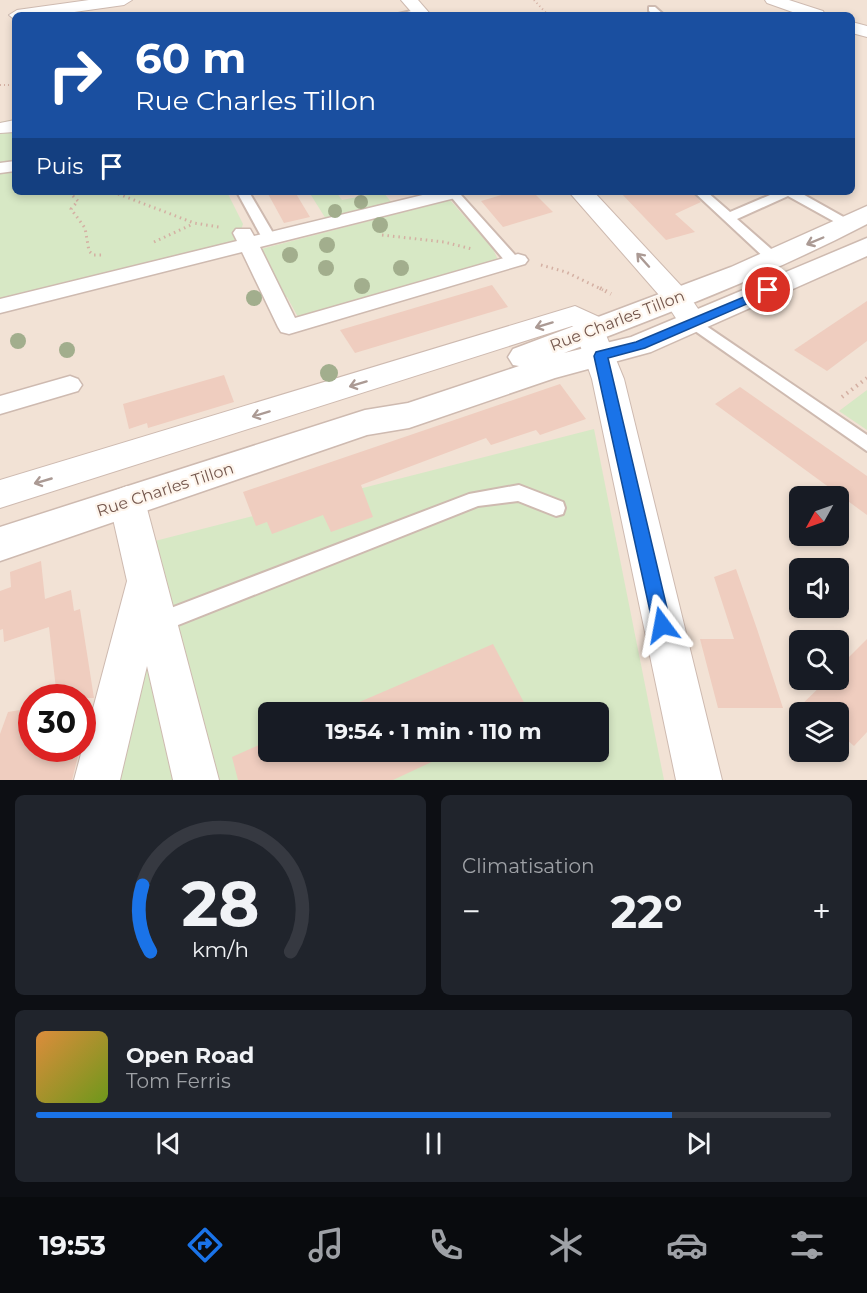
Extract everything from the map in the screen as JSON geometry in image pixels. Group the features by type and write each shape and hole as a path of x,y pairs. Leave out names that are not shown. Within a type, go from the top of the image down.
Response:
{"street":[{"path":"38,12 124,0"},
{"path":"773,0 808,12"},
{"path":"0,306 253,236 441,195"},
{"path":"584,195 676,297 693,322"},
{"name":"Rue Charles Tillon","path":"0,543 365,423 409,416 547,369 626,317 773,258 858,219"},
{"path":"253,236 289,327 514,259"},
{"name":"Rue Charles Tillon","path":"596,338 640,345 867,246"},
{"path":"0,494 575,315 596,338 699,780"},
{"path":"0,405 70,385"},
{"path":"127,501 196,780"},
{"path":"97,780 146,582"}],"lane":[{"path":"244,195 253,236"},
{"path":"458,195 514,259"},
{"path":"704,195 773,258"},
{"path":"730,217 781,195"},
{"path":"796,195 858,219"},
{"path":"693,322 867,444"},
{"path":"158,623 476,499 519,494 556,508"}],"path":[{"path":"534,0 545,12"},
{"path":"72,195 78,201 71,209 85,228 89,251 93,255 111,254"},
{"path":"121,195 194,223 253,236"},
{"path":"145,245 194,223"},
{"path":"376,235 444,242 566,272 610,293 626,317"},
{"path":"822,412 867,378"}],"shaded area":[{"path":"0,0 867,0 867,780 0,780"}],"green space":[{"path":"12,120 12,195 228,195 243,224 239,236 241,240 0,299 0,122"},
{"path":"311,195 338,195 342,200 368,195 385,195 392,203 326,219"},
{"path":"450,200 493,249 498,260 298,317 287,297 284,298 261,249"},
{"path":"867,390 867,430 839,411"},
{"path":"594,429 664,780 83,780 88,762 96,762 96,729 143,544"}],"building":[{"path":"269,195 297,195 310,217 284,223"},
{"path":"502,195 536,195 553,212 503,227 481,201"},
{"path":"623,195 695,195 701,202 675,214 695,232 666,240"},
{"path":"492,285 508,307 355,353 340,330"},
{"path":"867,301 867,341 827,371 794,350"},
{"path":"224,375 234,402 148,428 147,423 129,429 123,404"},
{"path":"560,384 586,419 540,435 536,430 491,445 486,438 361,485 373,517 331,532 323,515 272,534 267,522 256,526 243,492"},
{"path":"740,387 867,476 867,515 849,502 849,486 827,486 715,404"},
{"path":"41,561 45,599 71,590 74,611 80,609 92,684 55,684 49,627 4,642 3,629 0,630 0,591 11,587 10,572"},
{"path":"736,569 783,708 718,708 700,639 734,639 714,577"},
{"path":"867,639 867,732 854,746 849,742 849,702 804,702 817,690 849,690 849,657"},
{"path":"493,644 524,702 359,702"},
{"path":"18,710 18,762 76,762 72,780 0,780 0,734 8,712"},
{"path":"258,745 258,762 432,762 393,780 238,780 232,757"}],"route":[{"path":"662,625 601,356 640,345 768,290"}]}
